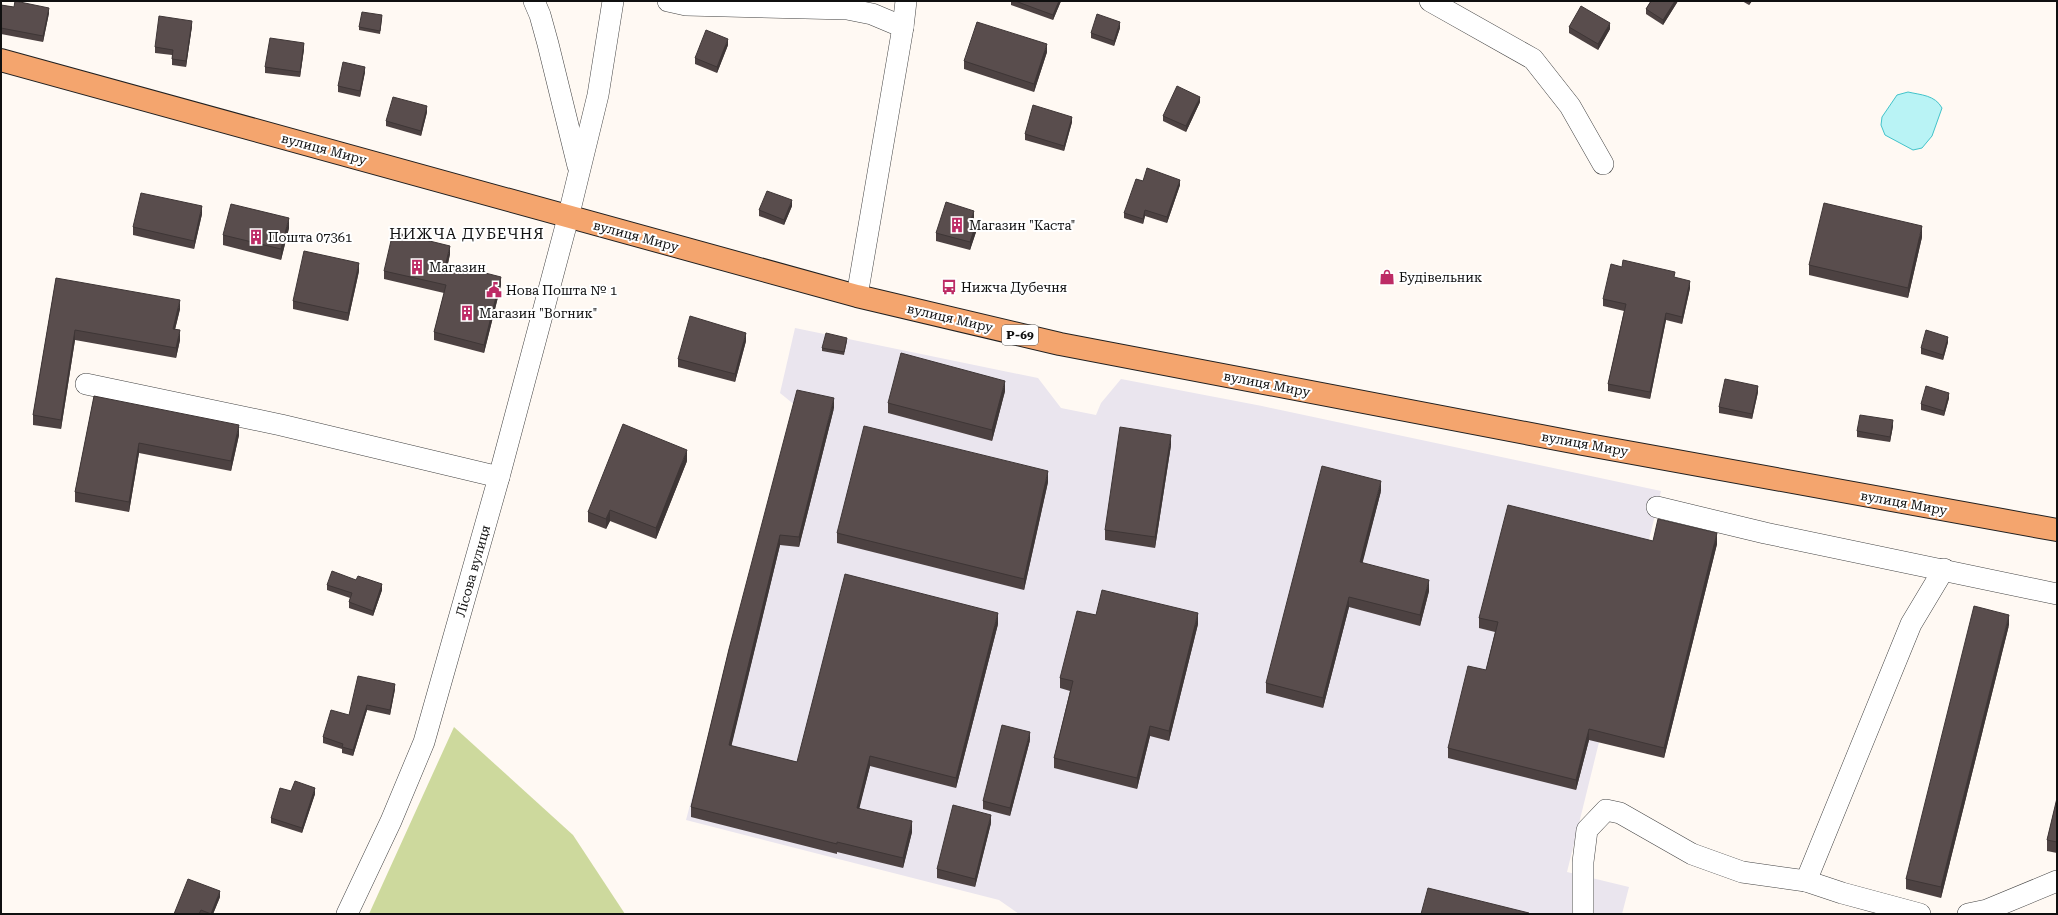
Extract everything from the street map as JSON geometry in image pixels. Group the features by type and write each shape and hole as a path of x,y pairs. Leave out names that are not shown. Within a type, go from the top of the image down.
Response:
{"main road":[{"name":"вулиця Миру","path":"1,60 568,218 857,296 1060,344 1583,444 2057,530"}],"street":[{"path":"534,1 548,44 580,170"},
{"name":"Лісова вулиця","path":"347,914 391,821 424,742 499,477 568,218 598,95 614,1"},
{"path":"668,1 686,6 847,9 872,14 903,27"},
{"path":"857,296 903,27 906,1"},
{"path":"1430,1 1532,59 1570,106 1603,164"},
{"path":"86,384 281,424 499,477"},
{"path":"1657,507 1766,532 2057,594"},
{"path":"1806,881 1911,624 1944,569"},
{"path":"1583,914 1583,862 1587,830 1606,810 1620,812 1692,854 1742,872 1806,881 1842,893 1920,914"},
{"path":"1968,914 1987,910 2057,881"}],"shaded area":[{"path":"795,328 1038,378 1061,408 1096,415 1101,403 1121,379 1262,406 1661,491 1567,872 1629,887 1622,914 1019,914 999,900 686,820 796,406 780,393"}],"green space":[{"path":"454,727 573,835 625,914 369,914"}],"water":[{"path":"1908,92 1932,98 1936,100 1942,108 1932,136 1922,148 1913,150 1885,135 1881,125 1882,117 1897,95"}],"building":[{"path":"15,1 49,8 43,36 1,28 1,5 14,7"},
{"path":"1015,1 1059,1 1053,15"},
{"path":"1651,1 1675,1 1663,20 1646,9"},
{"path":"1581,6 1610,23 1598,44 1569,27"},
{"path":"362,12 382,15 380,31 359,27"},
{"path":"1097,14 1120,22 1114,41 1091,33"},
{"path":"159,16 192,21 186,61 172,59 173,50 155,47"},
{"path":"977,22 1047,44 1034,84 964,61"},
{"path":"706,30 728,39 717,67 695,58"},
{"path":"270,38 304,43 300,72 265,67"},
{"path":"343,62 365,67 360,91 338,86"},
{"path":"1177,86 1200,97 1186,126 1163,116"},
{"path":"393,97 427,106 421,131 386,121"},
{"path":"1033,105 1072,117 1064,146 1025,134"},
{"path":"1147,168 1180,180 1167,217 1145,210 1143,219 1124,213 1136,179 1143,181"},
{"path":"767,191 792,200 784,220 759,210"},
{"path":"141,193 202,206 194,241 133,227"},
{"name":"Магазин \"Каста\"","path":"946,202 974,211 970,222 976,224 970,242 936,233"},
{"path":"1824,203 1922,226 1908,288 1809,265"},
{"name":"Пошта 07361","path":"231,204 289,218 281,249 223,235"},
{"path":"393,232 450,246 446,263 501,277 484,345 434,332 446,285 384,271"},
{"path":"304,251 359,263 348,313 293,301"},
{"path":"1623,260 1675,272 1674,277 1690,281 1682,317 1666,313 1650,392 1608,384 1626,304 1603,299 1611,264 1622,267"},
{"path":"56,278 180,300 173,329 180,330 176,348 75,330 61,420 33,415"},
{"path":"690,316 746,333 735,374 678,359"},
{"path":"1926,330 1948,337 1943,355 1921,348"},
{"path":"826,333 847,338 844,352 822,348"},
{"path":"901,353 1005,381 992,430 888,403"},
{"path":"1725,379 1758,386 1752,414 1719,407"},
{"path":"1926,386 1949,393 1944,411 1921,404"},
{"path":"797,390 834,398 799,537 780,535 729,745 797,762 845,574 998,613 956,778 870,756 857,808 912,821 903,858 837,842 837,844 691,807 729,649"},
{"path":"94,396 239,425 231,461 139,443 129,502 75,492"},
{"path":"1860,415 1893,420 1890,437 1857,431"},
{"path":"623,424 687,450 656,528 610,510 606,519 588,512"},
{"path":"864,426 1048,471 1024,579 837,533"},
{"path":"1120,427 1171,435 1155,537 1105,530"},
{"path":"1322,466 1381,481 1360,562 1429,580 1420,615 1349,597 1323,698 1266,683"},
{"path":"1508,505 1653,541 1658,519 1717,533 1664,748 1589,729 1576,780 1448,748 1468,666 1486,670 1498,622 1479,618"},
{"path":"332,571 356,580 358,576 382,584 373,611 349,602 352,593 327,585"},
{"path":"1102,590 1198,613 1169,731 1150,726 1137,778 1054,758 1073,681 1060,678 1077,611 1096,615"},
{"path":"1974,606 2009,615 1941,887 1906,879"},
{"path":"358,676 395,684 390,710 367,705 353,750 342,747 343,744 323,737 331,710 349,715"},
{"path":"1002,725 1030,732 1010,808 983,801"},
{"path":"295,781 315,788 302,828 271,818 280,788 291,791"},
{"path":"2057,798 2057,842 2047,840"},
{"path":"953,805 991,815 975,879 937,869"},
{"path":"188,879 220,891 211,914 201,910 199,914 174,914"},
{"path":"1428,888 1529,913 1529,914 1421,914"}],"place":[{"name":"Магазин \"Каста\"","path":"957,225"},
{"name":"Пошта 07361","path":"256,237"},
{"name":"Магазин","path":"417,267"},
{"name":"Будівельник","path":"1387,277"},
{"name":"Нижча Дубечня","path":"949,287"},
{"name":"Нова Пошта № 1","path":"494,290"},
{"name":"Магазин \"Вогник\"","path":"467,313"}],"district":[{"name":"НИЖЧА ДУБЕЧНЯ","path":"467,234"}]}
